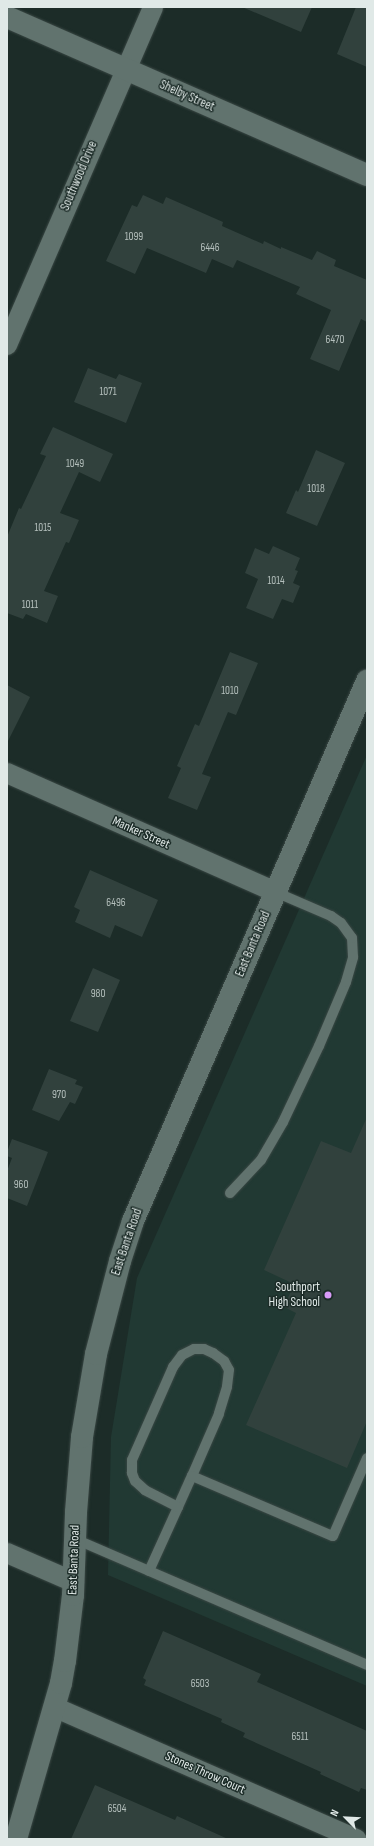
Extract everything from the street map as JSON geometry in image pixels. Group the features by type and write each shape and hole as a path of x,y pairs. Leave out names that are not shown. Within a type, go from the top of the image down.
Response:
{"street":[{"name":"Southwood Drive","path":"7,345 125,68 153,7"},
{"name":"Shelby Street","path":"7,17 367,175"},
{"name":"East Banta Road","path":"16,1839 54,1707 65,1661 74,1582 78,1480 88,1396 96,1354 120,1261 133,1221 367,681"},
{"name":"Manker Street","path":"7,773 275,892"},
{"path":"7,1553 74,1582"},
{"name":"Stones Throw Court","path":"54,1707 356,1839"}],"lane":[{"path":"230,1193 261,1160 283,1122 319,1046 346,982 353,957 352,938 341,923 331,916 275,892"},
{"path":"149,1571 192,1476 219,1414 227,1387 229,1370 224,1361 213,1353 204,1349 194,1349 182,1355 172,1367 132,1460 132,1473 135,1481 145,1490 178,1506"},
{"path":"192,1476 333,1536 367,1458"},
{"path":"75,1539 358,1663 367,1665"}],"shaded area":[{"path":"367,755 367,1686 108,1575 111,1437 137,1278"}],"building":[{"path":"242,7 312,7 301,32"},
{"path":"356,7 367,7 367,67 337,54"},
{"path":"143,195 163,204 166,197 223,222 222,226 263,244 264,241 312,260 317,251 336,260 334,266 367,280 367,322 361,319 339,371 310,359 331,310 296,294 300,287 237,260 233,268 212,259 206,273 147,248 135,274 106,261 132,205 137,207"},
{"path":"88,368 116,379 119,374 142,383 126,423 74,402"},
{"path":"53,427 113,454 100,482 79,472 60,513 79,520 69,543 66,542 44,591 58,596 47,623 26,614 23,619 7,613 7,537 19,508 21,509 46,456 40,454"},
{"path":"316,450 345,463 317,526 286,513 296,490 298,492"},
{"path":"273,546 300,558 295,570 298,571 293,583 300,586 293,603 282,599 273,619 246,608 258,579 245,573 255,548 269,554"},
{"path":"230,652 258,663 236,715 228,712 202,774 211,777 197,810 168,798 181,768 177,766 195,724 199,726"},
{"path":"7,685 30,697 7,743"},
{"path":"90,870 158,900 142,937 115,925 110,938 75,922 80,910 74,907"},
{"path":"93,968 120,980 98,1032 70,1021"},
{"path":"49,1069 77,1080 75,1084 83,1087 75,1104 70,1102 59,1121 32,1110"},
{"name":"Southport High School","path":"367,1117 367,1421 347,1468 246,1425 296,1313 284,1307 294,1284 264,1270 321,1141 351,1153"},
{"path":"12,1139 48,1152 27,1206 7,1198 7,1171 12,1158 7,1156 7,1152"},
{"path":"163,1631 261,1674 257,1682 367,1731 367,1790 361,1788 359,1792 320,1774 321,1772 243,1737 245,1733 221,1722 222,1719 144,1685 146,1680 143,1678"},
{"path":"95,1785 175,1820 177,1816 228,1839 71,1839"}],"place":[{"name":"Southport High School","path":"328,1295"}]}
